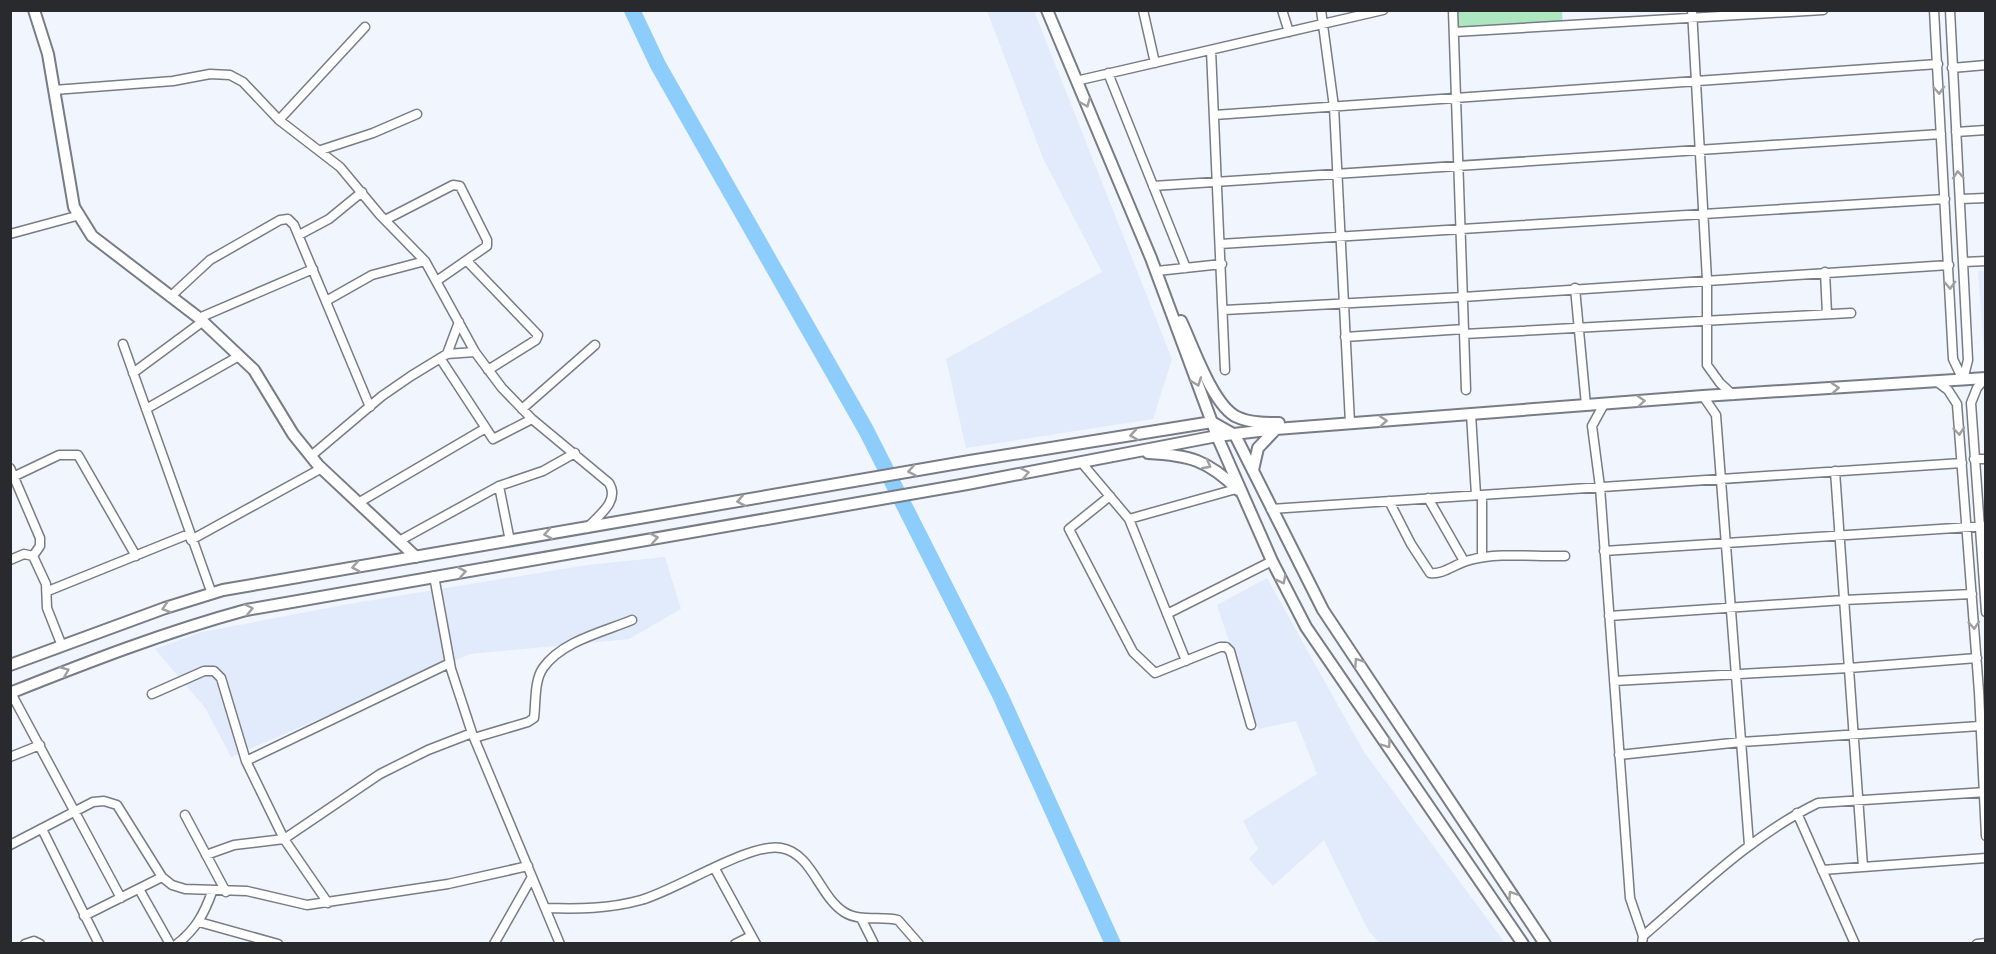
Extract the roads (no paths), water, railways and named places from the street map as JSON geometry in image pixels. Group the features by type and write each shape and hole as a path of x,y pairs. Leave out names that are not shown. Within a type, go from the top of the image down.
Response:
{"street":[{"path":"34,10 48,54 74,207 92,236 200,320 254,370 293,434 311,456 416,557"},
{"path":"1047,10 1151,258 1218,398 1227,411 1250,421 1327,425"},
{"path":"1143,10 1155,63"},
{"path":"1282,10 1289,32"},
{"path":"1321,10 1334,107 1350,423"},
{"path":"1076,81 1383,10"},
{"path":"1453,10 1466,390"},
{"path":"1454,32 1693,15 1823,10"},
{"path":"1935,10 1953,358 1963,380"},
{"path":"1950,10 1968,360 1963,380"},
{"path":"1693,15 1707,280 1707,365 1720,383 1733,394"},
{"path":"279,120 365,27"},
{"path":"1211,50 1225,370"},
{"path":"1214,115 1938,64"},
{"path":"1952,68 1986,65"},
{"path":"1108,73 1186,268"},
{"path":"54,90 173,81 210,74 230,75 243,82 279,120 321,150 425,261 438,280 476,352 488,370 522,409 609,483 614,490 613,500 587,528"},
{"path":"321,150 373,133 417,114"},
{"path":"1956,132 1986,130"},
{"path":"1153,186 1941,134"},
{"path":"385,220 457,184 488,240 486,249 438,280"},
{"path":"298,235 329,219 362,192"},
{"path":"1960,199 1986,198"},
{"path":"1220,244 1945,199"},
{"path":"10,234 80,215"},
{"path":"170,297 210,260 280,220 288,219 313,269 370,407"},
{"path":"1151,258 1239,492 1306,627 1523,944"},
{"path":"326,301 372,274 425,261"},
{"path":"467,261 535,329 538,335 536,340 488,370"},
{"path":"1964,262 1986,261"},
{"path":"1157,271 1222,264"},
{"path":"1224,310 1463,297 1949,265"},
{"path":"133,373 200,320 313,269"},
{"path":"1825,272 1827,314"},
{"path":"1575,288 1586,405"},
{"path":"1346,337 1578,328 1851,312"},
{"path":"443,356 459,322"},
{"path":"123,344 212,594"},
{"path":"522,409 595,345"},
{"path":"311,456 370,407 443,356 476,352"},
{"path":"146,409 239,356"},
{"path":"443,356 484,429 493,439 532,419"},
{"path":"121,898 11,693 132,645 246,610 967,484 1217,436 1275,429 1703,396 1985,378"},
{"path":"1985,378 1977,388 1971,403 1974,459 1982,526 1986,612"},
{"path":"1936,381 1948,390 1957,404 1977,658 1986,836"},
{"path":"1703,396 1716,415 1749,845"},
{"path":"1604,404 1592,426 1600,487 1630,898 1643,940 1749,845 1797,813 1818,803 1984,792"},
{"path":"1471,414 1482,557"},
{"path":"10,665 212,594 970,461 1212,422 1235,435 1323,610 1545,944"},
{"path":"358,502 484,429"},
{"path":"1253,471 1258,448 1275,429"},
{"path":"1130,452 1182,455 1208,464 1239,492"},
{"path":"33,556 39,546 40,538 13,472 70,453 78,455 135,556"},
{"path":"399,541 499,486 543,471 574,453"},
{"path":"1974,459 1986,459"},
{"path":"1082,462 1129,519 1186,661"},
{"path":"1271,508 1962,463"},
{"path":"48,591 190,537 322,468"},
{"path":"1835,471 1863,867"},
{"path":"499,486 510,541"},
{"path":"1129,519 1239,492"},
{"path":"1110,496 1070,525 1070,533 1134,652 1155,673 1220,648 1230,651 1251,725"},
{"path":"1428,498 1464,561"},
{"path":"1389,501 1411,544 1430,573 1437,574 1464,561 1482,557 1565,556"},
{"path":"1604,551 1727,545 1982,526"},
{"path":"10,560 24,554 33,556 39,565 48,591 47,608 62,646"},
{"path":"1167,614 1272,561"},
{"path":"434,576 450,663 473,735 560,944"},
{"path":"1609,616 1972,594"},
{"path":"206,855 234,845 284,839 380,774 428,750 473,735 528,722 534,718 537,685 543,669 577,642 632,620"},
{"path":"1614,681 1849,668 1977,658"},
{"path":"246,761 450,663"},
{"path":"153,694 204,671 214,671 226,690 246,761 284,839 328,903"},
{"path":"1619,755 1741,742 1980,726"},
{"path":"10,757 39,745"},
{"path":"10,845 75,810 104,801 117,805 162,877 172,885 212,892 247,891 307,905 437,886 528,866"},
{"path":"1797,813 1855,944"},
{"path":"185,815 226,892"},
{"path":"42,829 99,944"},
{"path":"545,908 616,906 673,889 759,848 781,848 796,854 826,895 844,913 861,918 898,920 919,944"},
{"path":"1822,870 1986,858"},
{"path":"715,869 753,940 735,944"},
{"path":"84,916 162,877"},
{"path":"494,944 532,877"},
{"path":"139,889 170,944"},
{"path":"177,944 192,933 200,922 212,892"},
{"path":"861,918 874,944"},
{"path":"200,922 278,944"},
{"path":"25,944 34,941 40,944"},
{"path":"1977,944 1986,943"}],"waterway":[{"path":"632,10 658,65 866,430 1000,695 1113,944"}]}
